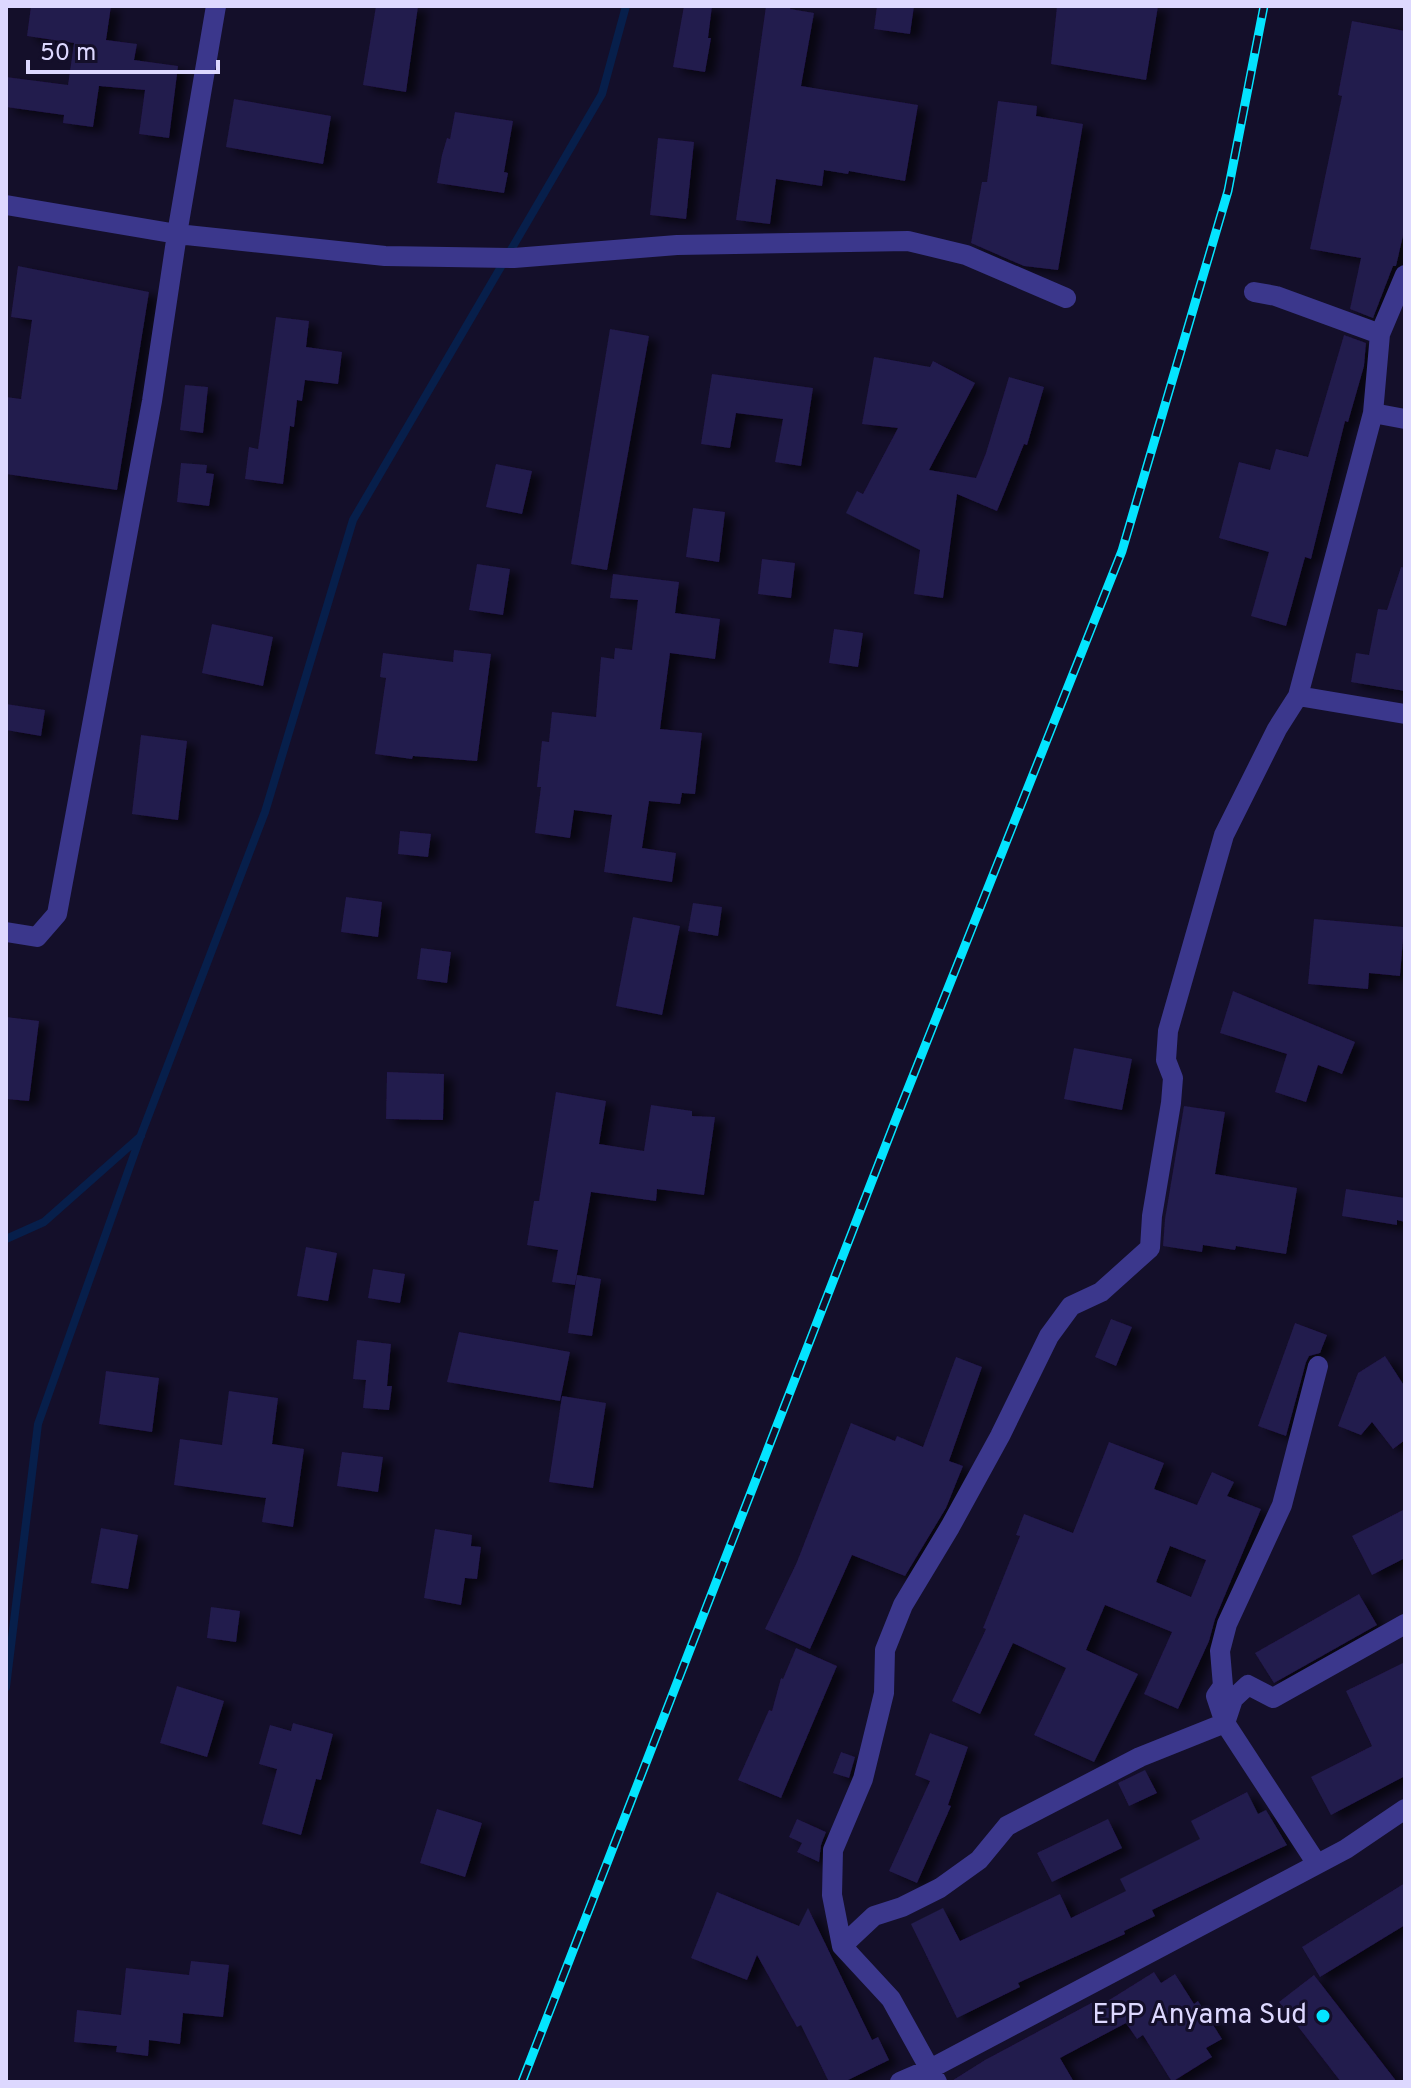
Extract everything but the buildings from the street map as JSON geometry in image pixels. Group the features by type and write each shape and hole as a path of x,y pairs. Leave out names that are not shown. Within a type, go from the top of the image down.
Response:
{"street":[{"path":"6,932 37,937 57,914 152,401 216,6"},
{"path":"6,205 177,234 385,256 514,258 677,245 908,241 966,255 1066,298"},
{"path":"934,2075 891,1999 842,1946 832,1895 833,1850 863,1779 884,1693 885,1650 903,1605 1000,1436 1049,1336 1071,1306 1101,1292 1150,1248 1152,1216 1171,1103 1173,1078 1166,1060 1168,1031 1224,835 1277,729 1298,696 1373,413 1380,334 1405,275"},
{"path":"1254,292 1276,296 1380,334"},
{"path":"1373,413 1405,419"},
{"path":"1298,696 1405,714"},
{"path":"1317,1864 1225,1723 1216,1696 1223,1686 1220,1651 1227,1624 1282,1505 1318,1366"},
{"path":"842,1946 874,1916 902,1907 940,1888 979,1860 1007,1826 1140,1757 1225,1723 1233,1699 1248,1685 1273,1698 1405,1624"},
{"path":"900,2082 934,2075 1346,1849 1405,1809"}],"waterway":[{"path":"6,1687 38,1424 141,1135 265,812 353,520 602,94 626,6"},
{"path":"6,1239 44,1222 141,1136"}],"railway":[{"path":"522,2082 896,1119 1122,551 1228,191 1264,6"}],"place":[{"name":"EPP Anyama Sud","path":"1323,2016"}]}
